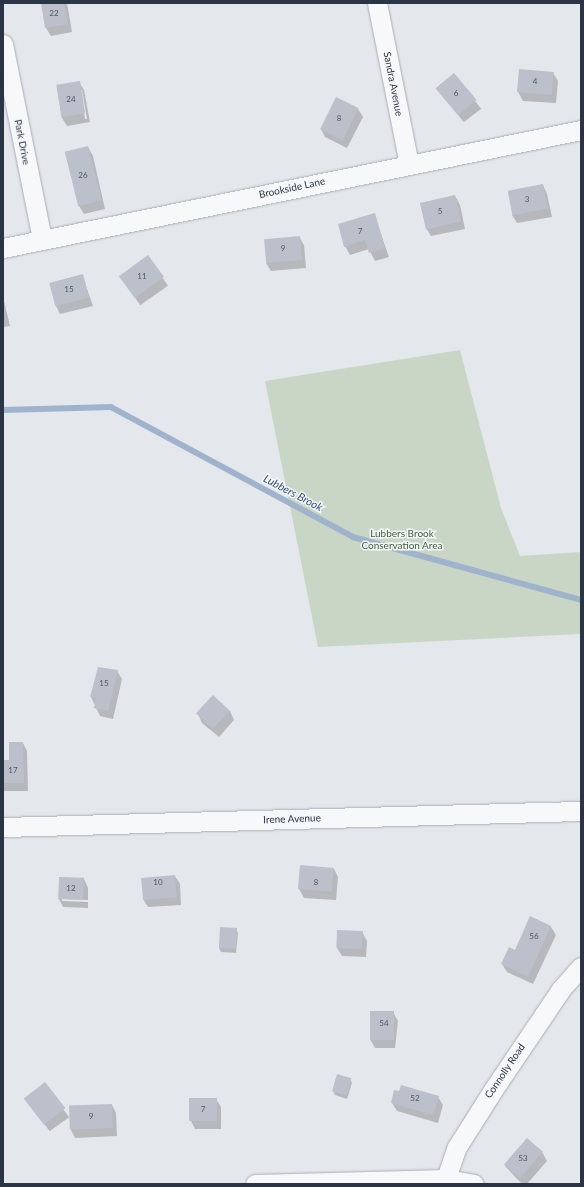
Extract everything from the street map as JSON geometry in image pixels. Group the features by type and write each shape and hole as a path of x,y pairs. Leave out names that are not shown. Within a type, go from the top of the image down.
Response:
{"street":[{"name":"Sandra Avenue","path":"378,3 410,164"},
{"name":"Park Drive","path":"3,44 42,240"},
{"name":"Brookside Lane","path":"3,248 581,130"},
{"name":"Irene Avenue","path":"3,827 581,811"},
{"name":"Connolly Road","path":"445,1182 457,1147 493,1090 561,989 581,967"},
{"path":"255,1184 445,1182 474,1184"}],"green space":[{"name":"Lubbers Brook Conservation Area","path":"460,350 501,508 520,556 581,552 581,634 318,647 265,381"}],"building":[{"path":"41,3 64,3 68,24 45,28"},
{"path":"519,69 554,72 552,95 517,92"},
{"path":"454,73 476,100 458,115 436,88"},
{"path":"80,81 85,114 61,117 56,85"},
{"path":"336,97 358,108 343,140 320,129"},
{"path":"88,146 102,200 78,206 65,152"},
{"path":"543,184 548,209 512,215 508,191"},
{"path":"455,195 461,221 426,229 420,203"},
{"path":"375,213 385,248 369,253 365,240 344,247 338,224"},
{"path":"300,236 302,260 266,263 264,239"},
{"path":"148,255 164,277 135,298 119,276"},
{"path":"83,274 89,297 55,306 49,283"},
{"path":"98,667 118,670 108,711 94,708 96,698 90,697"},
{"path":"213,695 230,711 213,729 196,713"},
{"path":"9,742 23,742 24,783 3,783 3,760 9,760"},
{"path":"300,865 334,868 332,892 298,889"},
{"path":"175,875 177,897 143,900 141,878"},
{"path":"59,877 84,878 83,900 58,899"},
{"path":"530,916 551,926 528,977 501,964 509,947 515,950"},
{"path":"220,927 237,928 236,949 219,948"},
{"path":"337,930 363,931 362,949 336,948"},
{"path":"370,1011 394,1011 394,1040 370,1040"},
{"path":"337,1074 351,1078 346,1095 332,1091"},
{"path":"45,1082 65,1108 44,1125 24,1099"},
{"path":"401,1085 439,1096 433,1115 391,1103 394,1090 399,1091"},
{"path":"189,1098 217,1098 217,1121 189,1121"},
{"path":"112,1104 113,1128 70,1129 69,1106"},
{"path":"527,1138 543,1152 520,1178 504,1164"}],"waterway":[{"name":"Lubbers Brook","path":"3,410 111,407 353,537 581,600"}]}
